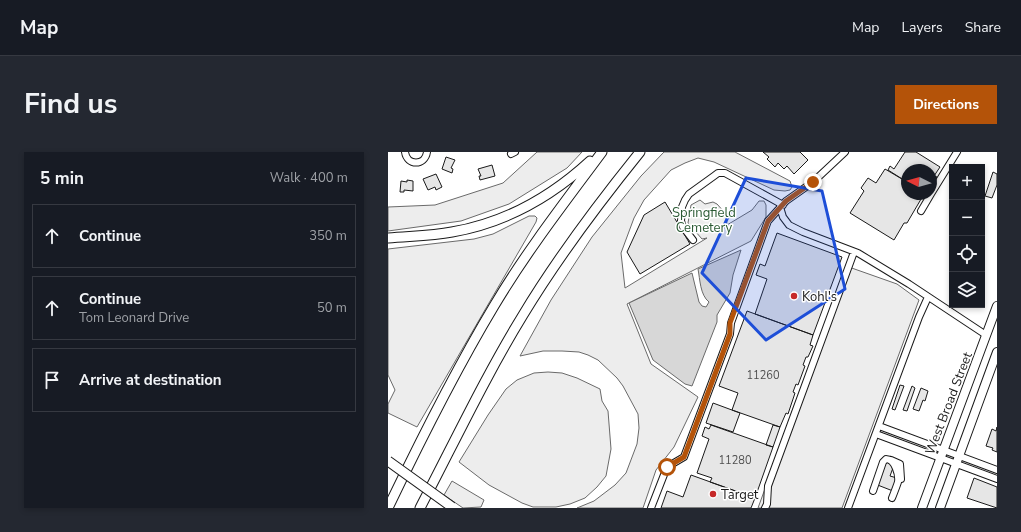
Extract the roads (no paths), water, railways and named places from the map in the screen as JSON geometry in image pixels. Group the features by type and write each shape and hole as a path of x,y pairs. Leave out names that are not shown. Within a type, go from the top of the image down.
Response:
{"highway":[{"path":"388,238 452,232 505,217 548,194 567,181 601,152"},
{"path":"388,508 432,417 495,305 538,239 601,152"},
{"path":"420,508 492,368 533,299 578,233 640,152"},
{"path":"426,508 445,459"},
{"path":"388,461 453,508"}],"main road":[{"name":"West Broad Street","path":"922,508 997,306"},
{"path":"940,508 997,352"}],"street":[{"path":"406,152 407,158 416,163 422,161 427,152"},
{"path":"651,508 667,467 684,457 730,334 730,323 768,221 782,206 813,182 845,152"},
{"path":"937,184 957,152"},
{"path":"693,240 683,227 681,221 682,207 689,194 718,173 725,173 782,206"},
{"path":"920,211 927,200"},
{"path":"782,206 783,217 789,225 854,252 881,267 986,335"},
{"path":"765,508 767,504 768,486 854,252"},
{"path":"848,508 919,316 928,297"},
{"path":"879,426 997,470"},
{"path":"876,434 997,479"},
{"path":"873,491 883,462 886,459 889,459 895,466 898,481 892,498"}],"place":[{"name":"Kohl's","path":"794,296"},
{"name":"Target","path":"713,494"}],"park label":[{"name":"Springfield Cemetery","path":"704,220"}]}
